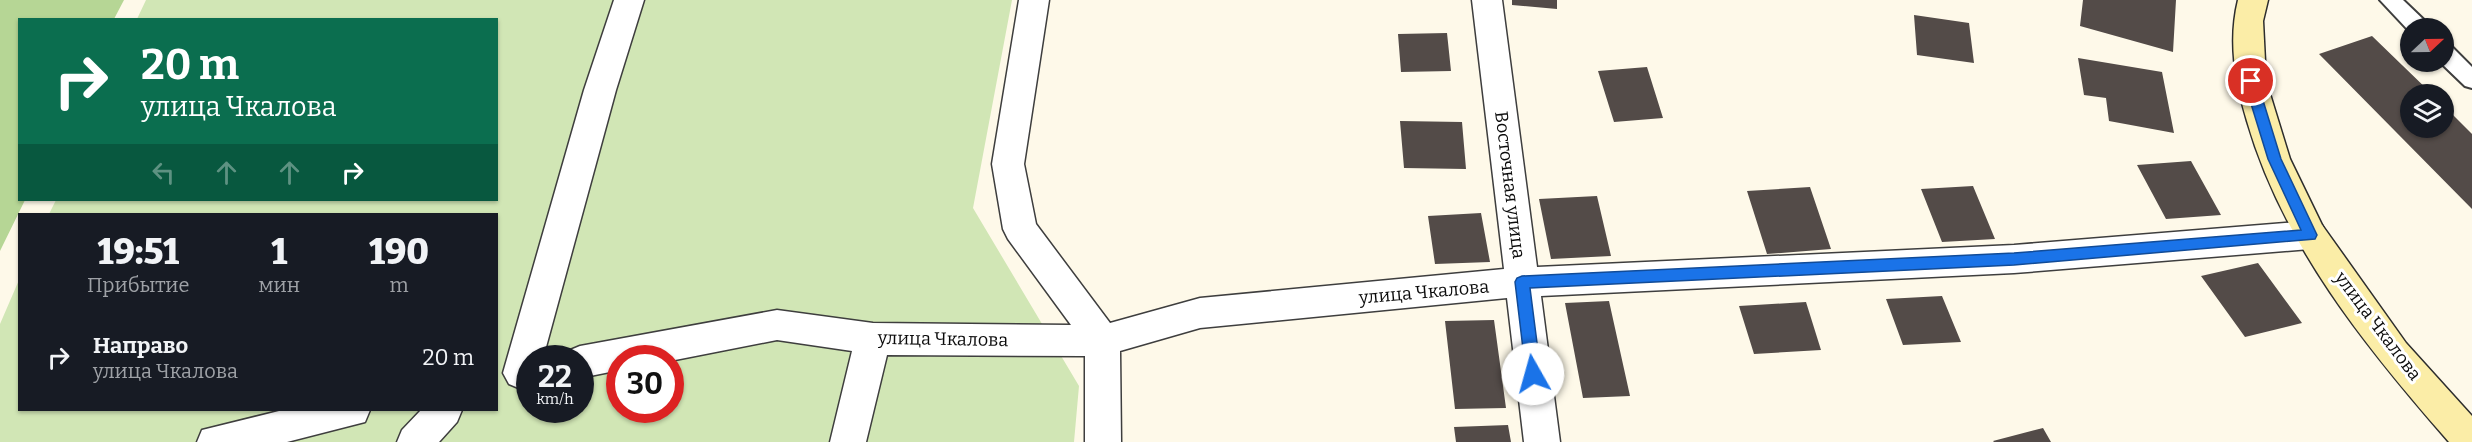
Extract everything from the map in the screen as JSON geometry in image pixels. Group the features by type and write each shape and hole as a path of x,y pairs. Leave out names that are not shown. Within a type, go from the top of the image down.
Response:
{"main road":[{"name":"улица Чкалова","path":"2253,0 2248,21 2251,81 2274,159 2310,235 2394,354 2472,442"}],"street":[{"path":"525,345 629,0"},
{"path":"1034,0 1008,164 1020,229 1102,341 1103,442"},
{"name":"Восточная улица","path":"1487,0 1542,442"},
{"name":"улица Чкалова","path":"594,359 777,325 873,339 1102,341 1200,313 1522,282 2014,259 2310,235"},
{"path":"848,442 873,339"},
{"path":"215,442 348,411"},
{"path":"415,442 443,411"}],"lane":[{"path":"2390,0 2409,18"},
{"path":"2454,62 2472,80"}],"green space":[{"path":"0,0 124,0 115,18 18,18 18,201 25,201 0,251"},
{"path":"146,0 1012,0 973,208 1079,386 1074,442 0,442 0,324 18,282 18,411 498,411 498,213 50,213 56,201 498,201 498,18 137,18"}],"building":[{"path":"1512,0 1557,0 1557,9 1512,5"},
{"path":"2083,0 2176,0 2173,52 2080,26"},
{"path":"1914,15 1969,23 1974,63 1917,55"},
{"path":"1447,33 1451,71 1401,72 1398,34"},
{"path":"2372,36 2400,63 2400,72 2409,72 2422,84 2400,84 2400,136 2319,54"},
{"path":"2078,58 2162,72 2174,133 2109,121 2106,98 2084,95"},
{"path":"1647,67 1663,118 1614,122 1598,71"},
{"path":"2454,116 2472,134 2472,209 2402,138 2454,138"},
{"path":"1400,121 1462,122 1466,169 1404,168"},
{"path":"2191,161 2221,215 2166,219 2137,165"},
{"path":"1973,186 1995,239 1942,242 1921,189"},
{"path":"1810,187 1831,249 1767,254 1747,191"},
{"path":"1597,196 1611,256 1551,259 1539,199"},
{"path":"1481,213 1490,262 1435,264 1428,216"},
{"path":"2258,263 2302,323 2245,337 2201,276"},
{"path":"1942,296 1961,342 1903,345 1886,299"},
{"path":"1609,301 1630,396 1583,398 1565,303"},
{"path":"1806,302 1821,350 1754,354 1739,306"},
{"path":"1494,320 1506,408 1455,409 1445,321"},
{"path":"1508,425 1511,442 1456,442 1454,427"},
{"path":"2043,428 2051,442 1993,441"}],"route":[{"path":"1533,374 1522,282 2014,259 2310,235 2274,159 2251,81"}]}
